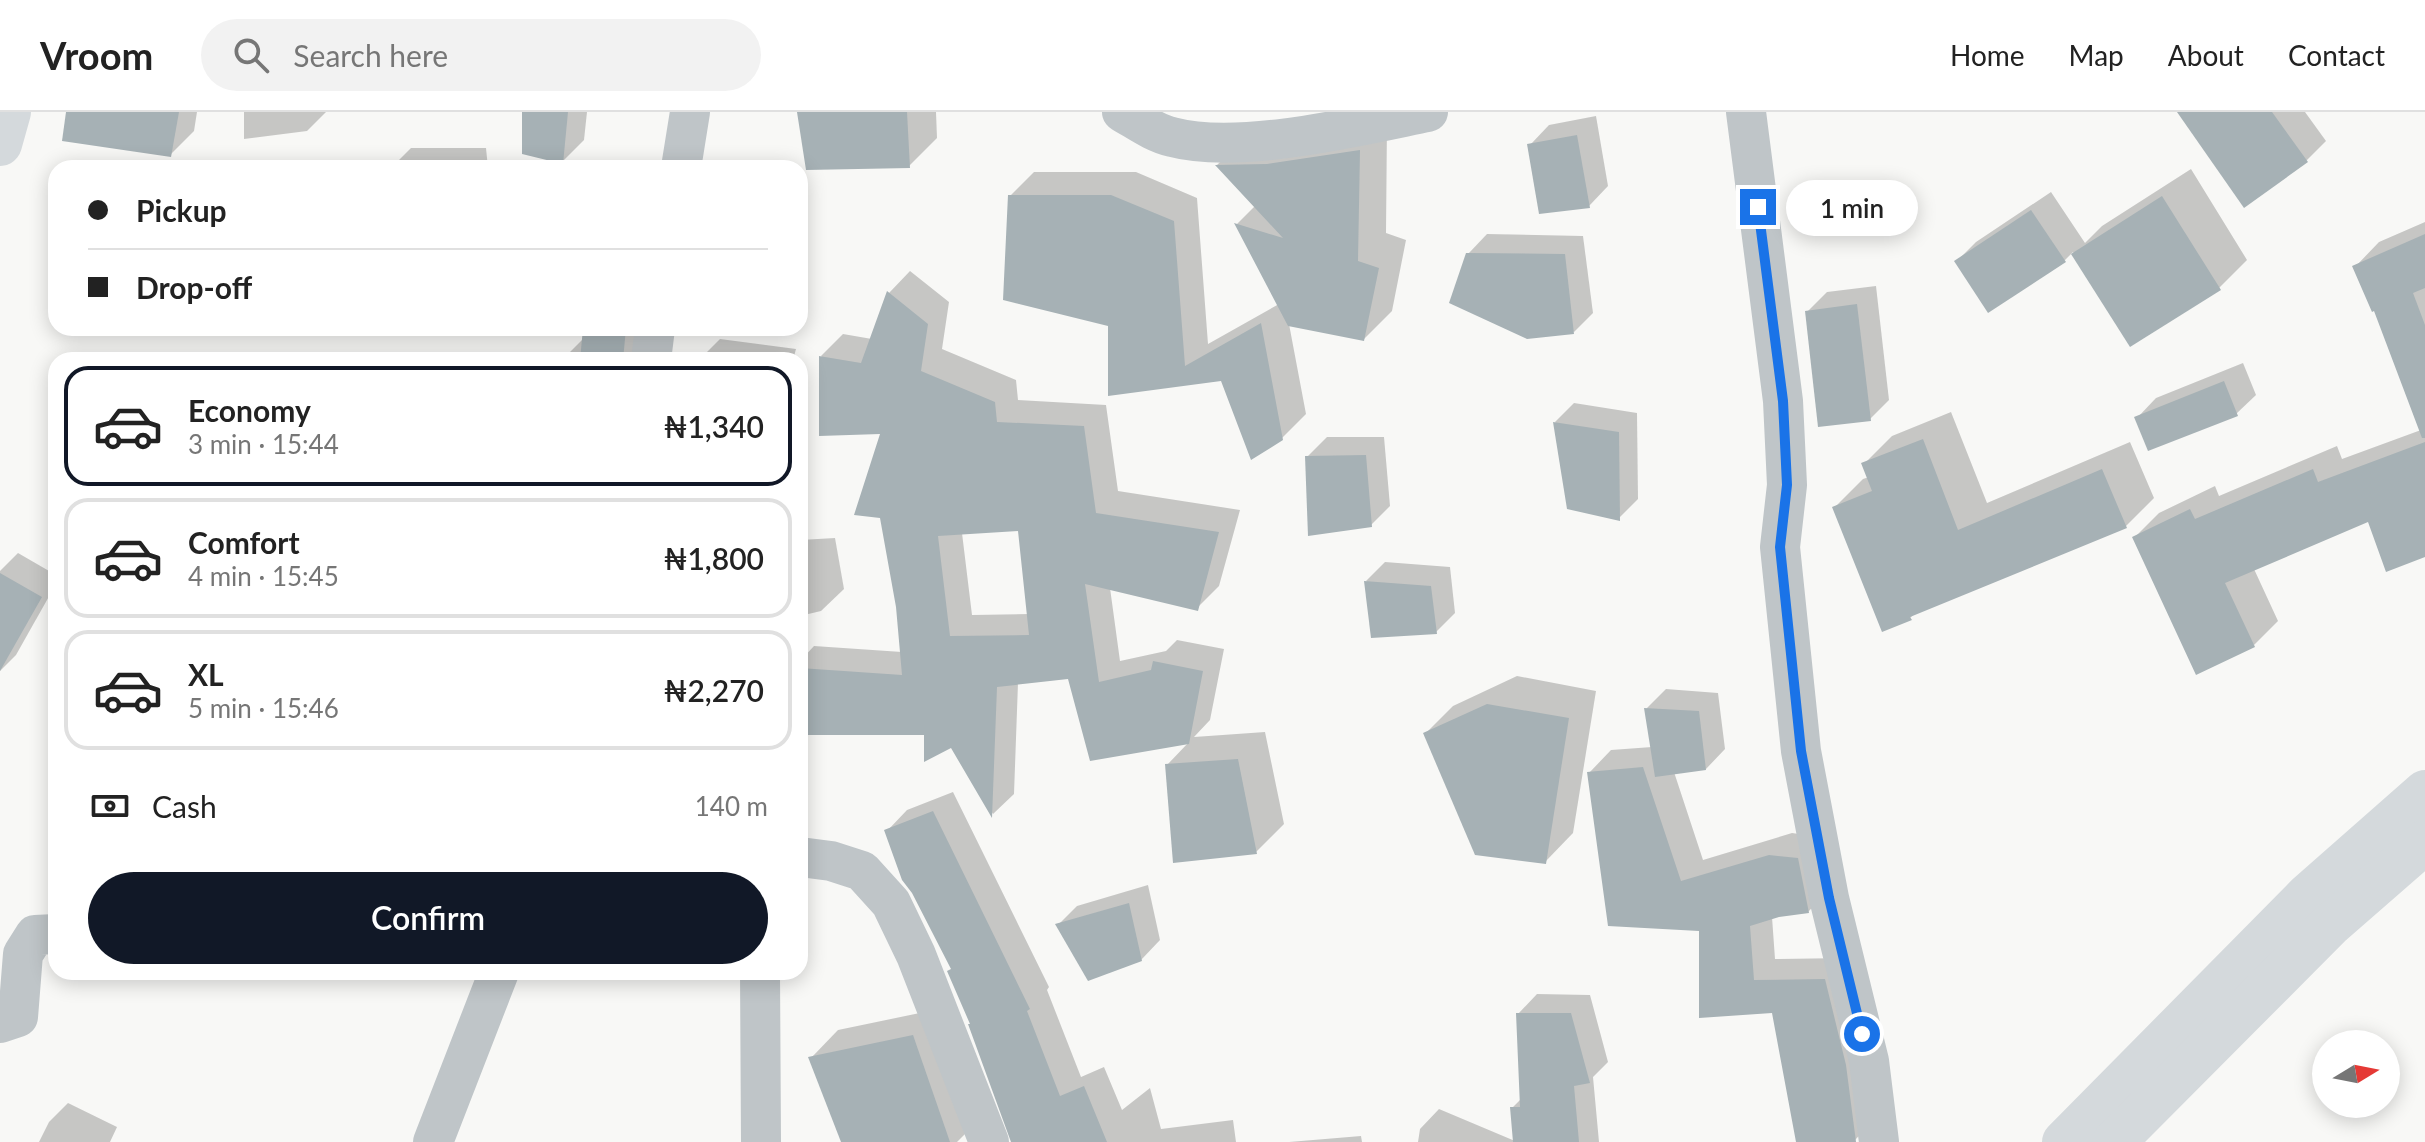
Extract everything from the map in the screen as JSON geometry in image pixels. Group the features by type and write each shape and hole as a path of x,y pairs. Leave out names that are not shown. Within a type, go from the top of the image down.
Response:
{"main road":[{"path":"0,144 9,112"},
{"path":"2064,1142 2308,895 2425,792"},
{"path":"2114,1142 2330,925 2425,842"}],"street":[{"path":"682,160 690,112"},
{"path":"1122,112 1170,137 1207,143 1265,140 1428,112"},
{"path":"1746,112 1783,401 1787,485 1780,547 1801,751 1829,898 1869,1061 1879,1142"},
{"path":"808,858 831,861 862,871 891,903 916,955 989,1142"},
{"path":"0,1023 18,1017 23,954 35,935 48,934"},
{"path":"433,1142 496,980"},
{"path":"760,980 761,1142"}],"building":[{"path":"66,112 179,112 171,157 62,141"},
{"path":"522,112 568,112 563,160 547,160 522,154"},
{"path":"797,112 907,112 910,168 808,170 808,160 804,160"},
{"path":"2177,112 2272,112 2308,162 2244,208"},
{"path":"1577,135 1590,208 1539,214 1527,144"},
{"path":"1360,150 1358,261 1379,268 1364,341 1288,326 1234,223 1283,238 1215,165 1267,164"},
{"path":"1008,195 1111,195 1174,221 1185,366 1261,323 1283,440 1251,460 1221,381 1108,396 1108,326 1003,300"},
{"path":"2162,196 2221,290 2130,347 2071,254"},
{"path":"2031,210 2066,262 1988,313 1954,261"},
{"path":"2425,234 2425,288 2413,293 2425,325 2425,438 2422,438 2374,311 2352,266"},
{"path":"1466,253 1565,254 1574,334 1527,339 1449,303"},
{"path":"887,291 928,324 921,371 995,402 997,422 1084,426 1096,513 1219,532 1198,611 1085,584 1099,682 1151,670 1153,661 1203,671 1189,744 1090,761 1068,679 997,687 992,818 951,748 924,762 924,735 808,735 808,669 902,675 896,607 880,518 854,515 880,434 819,436 819,356 861,363","holes":["1018,531 1029,635 950,636 938,536"]},
{"path":"1857,304 1871,421 1818,427 1805,311"},
{"path":"582,336 625,336 624,352 581,352"},
{"path":"2224,381 2238,416 2148,451 2134,417"},
{"path":"1553,422 1619,432 1620,521 1567,509"},
{"path":"1923,439 1958,530 2102,469 2127,528 1910,617 1912,620 1882,632 1832,507 1872,491 1861,463"},
{"path":"2425,442 2425,557 2386,572 2368,522 2225,583 2255,647 2196,675 2132,537 2190,509 2195,519 2313,469 2318,482"},
{"path":"1366,455 1372,527 1308,536 1305,456"},
{"path":"0,573 42,597 0,671"},
{"path":"1364,581 1431,586 1437,634 1371,638"},
{"path":"1487,704 1569,718 1546,864 1475,855 1423,733"},
{"path":"1644,708 1699,711 1706,770 1655,777"},
{"path":"1238,759 1257,854 1173,863 1165,764"},
{"path":"1643,767 1681,881 1769,855 1798,858 1809,913 1779,917 1750,926 1754,980 1825,979 1846,1065 1856,1142 1796,1142 1772,1013 1699,1018 1699,931 1608,926 1587,772"},
{"path":"933,811 1030,1009 1027,1011 1060,1096 1084,1086 1107,1142 1011,1142 970,1024 947,971 951,969 912,893 902,880 884,830"},
{"path":"1129,903 1142,961 1088,981 1055,924"},
{"path":"1516,1013 1571,1013 1590,1083 1574,1086 1579,1142 1513,1142 1510,1107 1520,1107"},
{"path":"913,1035 950,1142 841,1142 808,1057"}],"route":[{"path":"1758,207 1783,401 1787,485 1780,547 1801,751 1829,898 1862,1034"}]}
